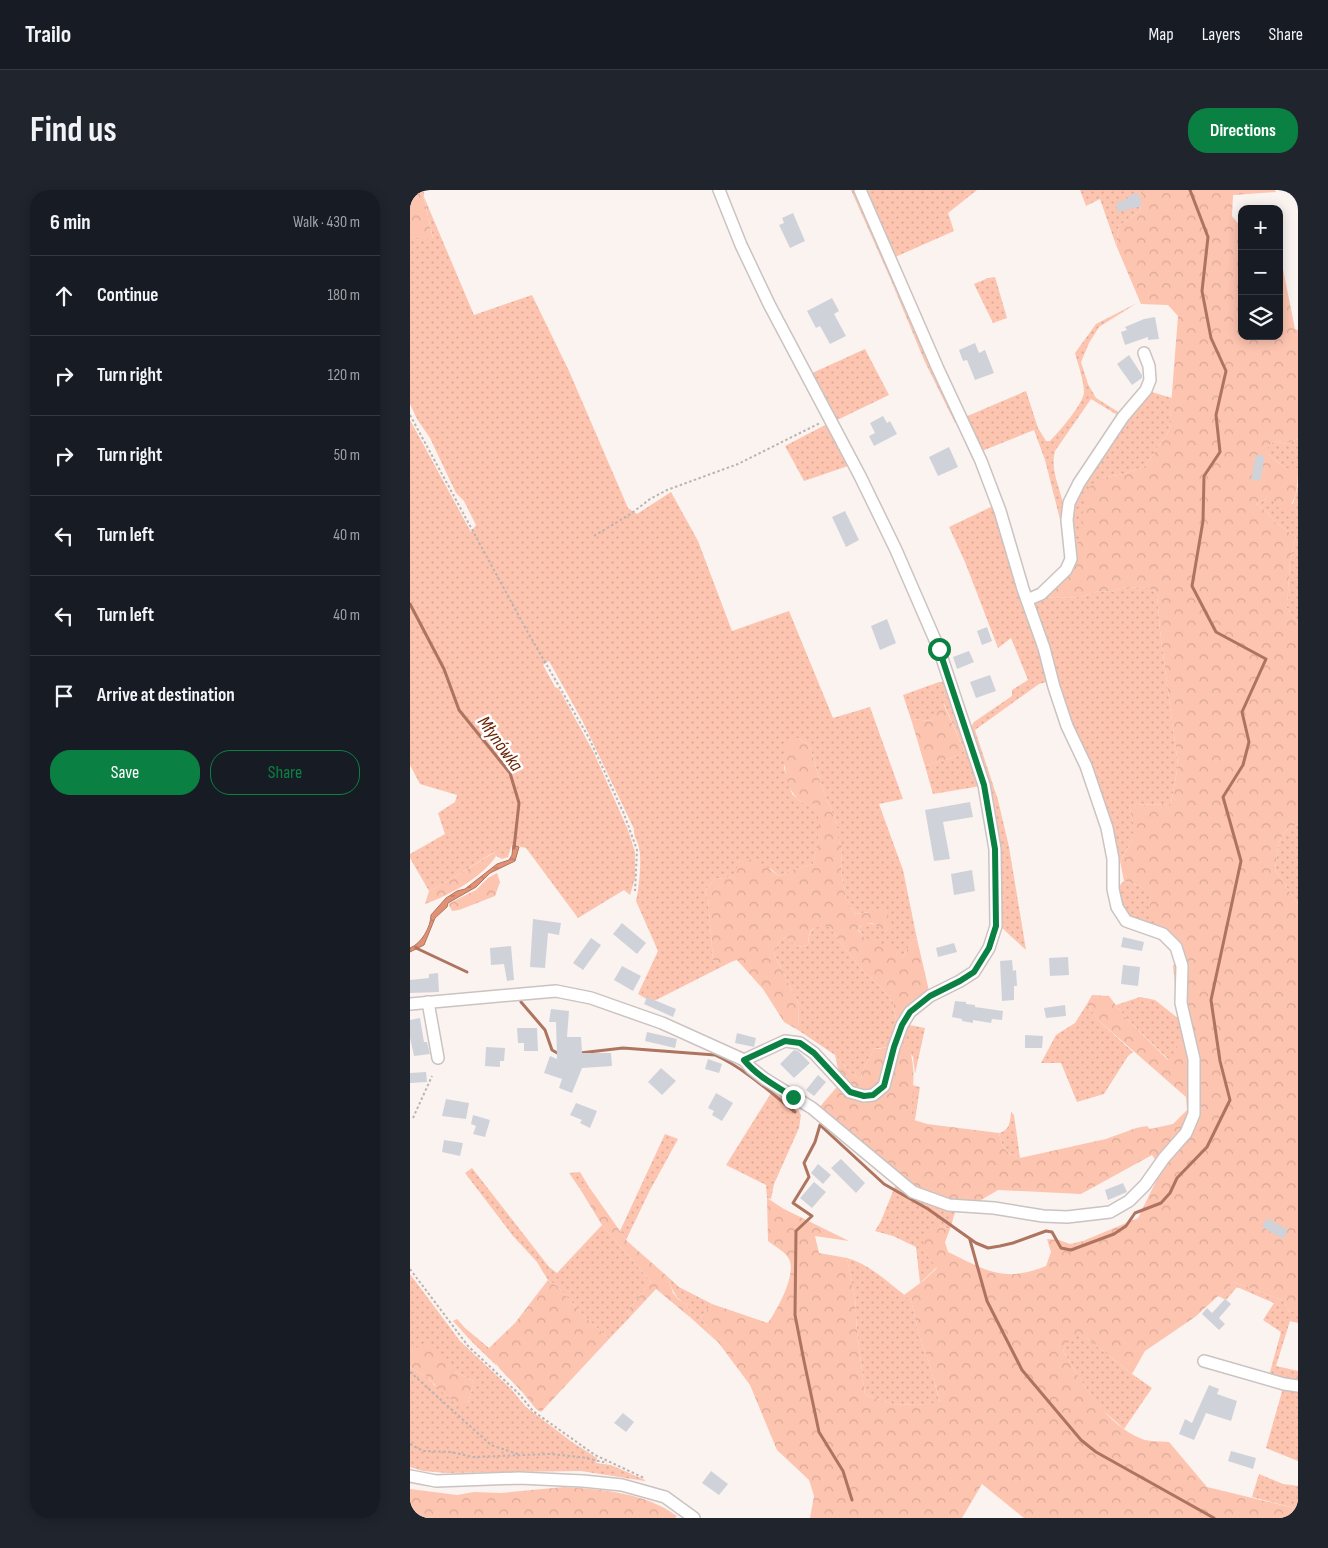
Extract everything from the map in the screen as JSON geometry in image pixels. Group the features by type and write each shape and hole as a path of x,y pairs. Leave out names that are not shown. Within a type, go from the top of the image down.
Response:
{"street":[{"path":"719,190 749,262 799,363 860,476 900,558 939,649 984,785 995,849 996,926 989,948 974,972 930,996 910,1012 902,1025 894,1047 884,1086 873,1095 864,1096 850,1092 814,1053 800,1043 785,1041 744,1060"},
{"path":"410,1004 556,991 591,998 662,1023 744,1060 765,1079 812,1108 913,1192 949,1205 994,1208 1043,1216 1067,1217 1110,1212 1129,1201 1145,1185 1164,1158 1186,1134 1194,1114 1194,1059 1181,1003 1182,966 1176,948 1163,934 1126,921 1116,906 1113,889 1113,860 1107,828 1086,766 1067,726 1000,511 981,461 938,369 860,190"},
{"path":"1027,600 1041,594 1066,570 1071,559 1067,520 1069,503 1079,483 1124,417 1146,390 1150,380 1149,366 1144,353"},
{"path":"428,1002 438,1058"},
{"path":"1204,1361 1284,1384 1298,1386"},
{"path":"410,1476 436,1481 519,1478 622,1485 665,1497 694,1518"}],"path":[{"path":"410,415 527,631 589,738 624,814 637,850 635,891"},
{"path":"594,536 667,490 738,464 828,418"},
{"path":"413,1118 432,1076"},
{"path":"410,1269 468,1346 520,1394 533,1411 594,1456 644,1479"},
{"path":"410,1372 491,1445 520,1455"},
{"path":"410,1444 423,1451 451,1452 473,1457 550,1454 581,1457 612,1464"}],"green space":[{"path":"410,190 422,190 433,239 410,237"},
{"path":"422,190 424,190 424,197 474,315 532,295 569,371 628,508 637,514 671,492 698,541 732,631 789,611 833,718 870,707 903,799 879,804 903,870 917,939 913,940 902,958 865,938 858,929 868,923 885,931 892,927 888,914 868,912 856,914 846,898 842,880 842,843 838,842 838,827 820,782 809,745 798,738 791,741 784,768 792,794 802,803 812,803 819,816 819,833 813,864 791,870 779,876 771,869 738,861 738,870 733,877 714,879 705,891 708,899 713,960 720,964 737,959 652,1002 638,994 658,951 636,901 640,853 634,829 583,722 549,661 543,665 555,687 559,689 594,753 628,830 635,852 635,878 630,895 624,890 578,918 526,848 512,845 508,857 502,859 496,856 494,852 429,891 410,858 410,854 445,834 438,813 455,802 457,795 420,784 410,765 410,420 471,532 476,525 464,501 456,493 430,438 417,419 410,404 410,237 433,238"},
{"path":"851,190 856,190 959,422 955,423 924,360"},
{"path":"864,190 977,190 948,213 954,231 893,258"},
{"path":"1080,190 1143,190 1140,211 1119,226 1116,245 1100,199 1086,206"},
{"path":"1143,190 1275,190 1276,192 1233,195 1232,216 1238,223 1238,340 1283,340 1283,269 1295,329 1298,330 1298,439 1284,444 1275,441 1268,446 1268,454 1285,468 1298,468 1297,490 1287,510 1277,507 1270,497 1256,504 1267,512 1276,523 1296,537 1290,561 1287,608 1298,623 1298,824 1286,831 1279,842 1275,870 1298,904 1298,1312 1289,1312 1284,1301 1234,1282 1220,1297 1218,1296 1195,1317 1145,1351 1132,1374 1088,1339 1073,1335 1063,1351 1086,1389 1117,1424 1145,1440 1169,1442 1207,1487 1298,1509 1298,1518 1024,1518 982,1484 962,1518 810,1518 814,1496 809,1480 777,1450 750,1385 713,1338 701,1317 712,1304 768,1323 776,1310 785,1292 791,1266 785,1254 768,1241 767,1198 784,1209 849,1241 815,1236 819,1253 847,1258 855,1297 865,1395 893,1404 916,1405 940,1402 919,1335 911,1300 904,1295 937,1268 922,1249 924,1238 929,1229 939,1226 950,1229 945,1242 948,1252 974,1265 1007,1274 1031,1271 1046,1266 1051,1252 1047,1239 1059,1240 1070,1244 1083,1241 1138,1218 1162,1169 1152,1155 1081,1194 998,1190 976,1203 955,1202 922,1193 818,1109 841,1082 835,1055 850,1072 861,1079 873,1049 904,1044 909,1047 913,1065 911,1119 927,1124 999,1133 1005,1149 1020,1158 1106,1139 1136,1128 1147,1126 1150,1129 1173,1124 1187,1110 1186,1097 1098,1020 1087,1004 1092,995 1109,996 1125,1017 1168,1060 1183,1040 1173,966 1183,946 1150,918 1150,905 1154,895 1139,886 1124,881 1120,861 1133,839 1133,822 1129,805 1171,804 1178,765 1160,631 1157,593 1146,587 1120,588 1112,592 1098,591 1081,597 1043,597 1075,559 1089,487 1101,478 1124,474 1145,466 1169,431 1178,316 1168,305 1141,304 1116,245 1119,226 1140,211"},
{"path":"995,277 1007,318 993,323 974,284"},
{"path":"1137,303 1099,327 1089,343 1081,362 1088,384 1096,398 1120,413 1119,416 1091,399 1055,451 1055,472 1064,507 1064,535 1045,460 1034,430 982,451 965,417 1026,391 1038,428 1046,441 1050,441 1070,418 1083,397 1083,383 1075,353 1096,324"},
{"path":"865,349 889,395 835,421 810,374"},
{"path":"1148,391 1172,398 1169,431 1145,466 1124,474 1101,478 1076,548 1075,559 1071,525 1073,503 1083,484"},
{"path":"827,424 848,466 804,481 785,446"},
{"path":"1298,439 1298,468 1285,468 1268,454 1268,446 1275,441 1284,444"},
{"path":"1298,486 1298,623 1287,608 1290,561 1296,537 1276,523 1267,512 1256,504 1270,497 1293,504"},
{"path":"993,506 1051,687 1046,682 1039,684 975,730 998,800 1009,847 1026,950 1001,927 1000,862 995,813 988,780 970,729 974,722 1012,696 1012,690 1028,680 1011,638 998,648 965,562 949,527"},
{"path":"1146,587 1157,593 1160,631 1178,765 1171,804 1129,805 1133,822 1133,839 1120,861 1111,825 1064,707 1031,601 1043,597 1081,597 1098,591 1112,592 1120,588"},
{"path":"939,682 946,682 981,786 933,794 925,766 957,756 964,750 944,704 932,721 911,719 903,695"},
{"path":"943,703 964,750 957,756 925,766 911,719 932,721"},
{"path":"798,738 809,745 820,782 838,827 838,842 842,843 842,880 850,906 856,914 883,911 888,914 893,927 885,931 872,923 868,923 860,926 858,930 865,938 893,948 902,958 913,940 917,939 929,991 911,1003 898,1021 893,1002 880,986 865,973 830,927 813,929 809,934 808,945 798,947 785,937 778,943 774,954 799,1005 798,1030 784,1022 763,989 737,960 720,964 713,960 708,899 705,891 714,879 733,877 740,856 763,864 779,876 791,870 813,864 819,832 816,809 812,803 802,803 796,797 791,790 786,775 787,741"},
{"path":"1298,824 1298,904 1275,870 1279,842 1286,831"},
{"path":"495,852 496,856 490,864 474,878 454,891 425,904 429,891"},
{"path":"497,873 500,882 495,896 452,911 450,903 476,890 488,878"},
{"path":"1124,881 1139,886 1155,895 1162,927 1168,933 1129,918 1122,911 1118,887"},
{"path":"817,926 830,927 865,973 880,986 893,1002 898,1021 888,1047 873,1049 861,1079 850,1072 835,1055 798,1030 799,1005 774,954 778,943 785,937 798,947 808,945 810,934"},
{"path":"1140,997 1155,1000 1179,1019 1183,1040 1169,1060 1125,1017 1116,1005"},
{"path":"1087,1004 1098,1020 1133,1052 1128,1056 1104,1094 1077,1102 1061,1063 1041,1063 1056,1035 1075,1023"},
{"path":"909,1025 925,1028 915,1074 913,1057 904,1044 901,1044"},
{"path":"912,1085 920,1087 915,1120 911,1119"},
{"path":"773,1090 798,1110 801,1115 799,1128 774,1184 771,1199 767,1198 766,1185 726,1165"},
{"path":"1011,1112 1014,1115 1020,1158 1005,1149 999,1133 1007,1128"},
{"path":"665,1134 678,1139 649,1192 626,1240 620,1231"},
{"path":"472,1168 549,1267 557,1273 602,1225 651,1282 627,1311 631,1316 609,1339 584,1316 557,1286 548,1280 537,1262 513,1236 465,1173"},
{"path":"580,1172 589,1187 580,1189 569,1173"},
{"path":"896,1184 956,1209 950,1229 939,1226 922,1249 937,1267 920,1283 916,1247 893,1236 875,1231"},
{"path":"589,1187 627,1241 668,1277 673,1293 687,1305 691,1318 656,1289 631,1316 627,1311 651,1282 602,1225 580,1189"},
{"path":"847,1258 873,1270 911,1300 919,1335 940,1403 893,1404 865,1395 855,1297"},
{"path":"410,1274 460,1341 511,1389 526,1407 572,1442 597,1458 596,1463 611,1465 645,1481 581,1471 447,1473 423,1471 410,1467 410,1366 427,1377 434,1385 468,1403 474,1381 455,1372 453,1373 426,1344 410,1352"},
{"path":"668,1277 679,1287 712,1304 701,1317 713,1338 691,1318 687,1305 674,1293"},
{"path":"548,1280 557,1286 584,1316 609,1339 541,1412 536,1409 500,1369 492,1358 489,1348 515,1323"},
{"path":"1234,1282 1284,1301 1289,1312 1298,1312 1298,1323 1290,1321 1276,1366 1298,1371 1298,1383 1269,1376 1281,1332 1263,1320 1274,1303 1237,1287 1226,1300 1220,1297"},
{"path":"457,1319 489,1348 497,1366 453,1321"},
{"path":"1073,1334 1088,1339 1152,1388 1124,1429 1099,1407 1063,1351"},
{"path":"426,1343 451,1364 453,1373 455,1372 474,1381 468,1403 464,1406 446,1396 427,1377 410,1366 410,1352"},
{"path":"1283,1388 1298,1391 1298,1461 1266,1448"},
{"path":"1259,1474 1283,1484 1298,1486 1298,1509 1252,1497"},
{"path":"564,1487 608,1491 638,1497 665,1508 677,1516 675,1518 410,1518 410,1489 457,1495 474,1492 501,1493"}],"water":[{"path":"513,845 519,847 515,861 490,873 476,887 448,903 447,907 435,918 424,945 410,952 410,948 418,943 425,934 431,920 431,915 446,898 457,891 465,889 497,864 509,860 512,855"}],"building":[{"path":"1138,193 1142,206 1118,212 1116,203 1128,199 1127,196"},
{"path":"793,213 805,241 790,248 779,225 784,223 782,218"},
{"path":"832,298 839,311 834,314 846,336 830,344 820,326 816,328 807,311"},
{"path":"1155,317 1159,339 1148,340 1148,337 1125,345 1121,332 1127,330 1125,327 1144,319"},
{"path":"975,343 979,353 985,350 994,373 975,380 967,360 963,361 959,350"},
{"path":"1129,355 1142,375 1142,378 1132,385 1117,364"},
{"path":"883,416 887,423 890,421 897,434 874,446 869,436 875,433 870,423"},
{"path":"949,447 958,467 938,476 929,457"},
{"path":"1256,455 1265,456 1260,481 1251,479"},
{"path":"845,511 859,540 846,547 832,517"},
{"path":"887,619 896,643 880,650 871,626"},
{"path":"987,627 992,641 982,645 977,631"},
{"path":"969,651 974,662 957,669 953,657"},
{"path":"990,675 996,691 976,698 970,682"},
{"path":"970,802 973,817 943,822 950,859 934,861 925,810"},
{"path":"972,870 975,891 954,895 951,874"},
{"path":"533,919 561,923 559,935 548,933 545,968 530,967"},
{"path":"622,923 646,943 637,954 613,934"},
{"path":"1123,937 1144,942 1142,951 1121,947"},
{"path":"591,938 601,945 583,970 573,963"},
{"path":"954,943 957,952 938,957 936,948"},
{"path":"511,946 514,980 507,981 504,964 491,965 490,948"},
{"path":"1068,957 1069,975 1050,976 1049,958"},
{"path":"1012,960 1013,971 1016,970 1017,986 1014,986 1014,1000 1002,1001 1000,961"},
{"path":"1123,965 1140,967 1138,986 1121,984"},
{"path":"622,966 641,976 633,991 614,980"},
{"path":"438,973 439,992 410,993 410,980 429,978 429,974"},
{"path":"647,997 676,1009 673,1017 644,1004"},
{"path":"955,1001 966,1002 966,1004 975,1005 975,1007 1003,1011 1002,1020 992,1019 991,1023 973,1020 973,1023 952,1017"},
{"path":"1065,1005 1066,1016 1046,1018 1044,1008"},
{"path":"551,1009 569,1011 567,1037 581,1037 582,1053 611,1053 612,1066 582,1068 572,1093 559,1088 562,1079 544,1073 550,1056 557,1059 556,1022 549,1022"},
{"path":"420,1018 424,1042 427,1042 430,1054 414,1056 410,1038 410,1020"},
{"path":"517,1028 537,1028 538,1051 524,1051 524,1043 518,1043"},
{"path":"647,1032 677,1039 675,1048 645,1041"},
{"path":"737,1033 756,1038 754,1047 735,1043"},
{"path":"1025,1035 1043,1036 1042,1048 1025,1048"},
{"path":"486,1047 505,1048 504,1061 500,1061 500,1067 485,1066"},
{"path":"794,1050 798,1051 810,1063 794,1078 780,1064"},
{"path":"708,1059 722,1064 719,1073 705,1069"},
{"path":"661,1068 676,1081 662,1095 648,1082"},
{"path":"426,1072 427,1082 410,1083 410,1073"},
{"path":"818,1075 826,1082 814,1096 806,1090"},
{"path":"716,1093 733,1103 722,1121 712,1115 714,1111 708,1108"},
{"path":"446,1099 469,1103 466,1119 442,1116"},
{"path":"576,1103 597,1111 590,1128 580,1123 582,1120 570,1115"},
{"path":"473,1115 490,1120 485,1137 473,1134 476,1126 471,1124"},
{"path":"444,1140 463,1143 460,1156 442,1152"},
{"path":"841,1159 865,1183 856,1193 831,1168"},
{"path":"818,1164 831,1175 823,1184 811,1173"},
{"path":"814,1182 826,1192 812,1208 800,1198"},
{"path":"1123,1183 1127,1192 1108,1200 1105,1190"},
{"path":"1267,1218 1288,1230 1283,1239 1262,1227"},
{"path":"1225,1299 1231,1304 1219,1318 1225,1324 1219,1330 1202,1314 1207,1308 1212,1313"},
{"path":"1209,1385 1219,1389 1217,1394 1237,1401 1231,1421 1206,1413 1194,1440 1179,1434 1185,1419 1192,1423"},
{"path":"623,1413 634,1422 626,1432 614,1423"},
{"path":"1231,1451 1256,1458 1253,1469 1228,1461"},
{"path":"711,1471 728,1484 719,1495 702,1483"}],"waterway":[{"path":"852,1500 843,1471 819,1432 795,1315 796,1231 812,1216 793,1203 809,1177 804,1163 815,1142 820,1125 884,1184 928,1209 976,1243 988,1248 1000,1246 1046,1231 1052,1232 1061,1248 1071,1250 1114,1234 1126,1226 1135,1213 1161,1203 1170,1193 1177,1178 1207,1147 1230,1100 1220,1061 1211,1000 1241,861 1223,797 1243,765 1249,742 1242,712 1266,659 1216,632 1192,586 1203,521 1204,476 1220,452 1216,415 1226,371 1211,338 1202,291 1208,237 1190,190"},
{"name":"Młynówka","path":"410,604 444,669 459,710 510,773 519,803 514,848"},
{"path":"416,948 467,972"},
{"path":"521,1002 545,1030 552,1050 559,1054"},
{"path":"580,1053 623,1048 715,1055 746,1073 795,1112"},
{"path":"970,1240 987,1301 1022,1370 1081,1440 1096,1452 1214,1518"}],"route":[{"path":"793,1097 765,1079 744,1060 785,1041 800,1043 814,1053 850,1092 864,1096 873,1095 884,1086 894,1047 902,1025 910,1012 930,996 974,972 989,948 996,926 995,849 984,785 939,649"}]}
